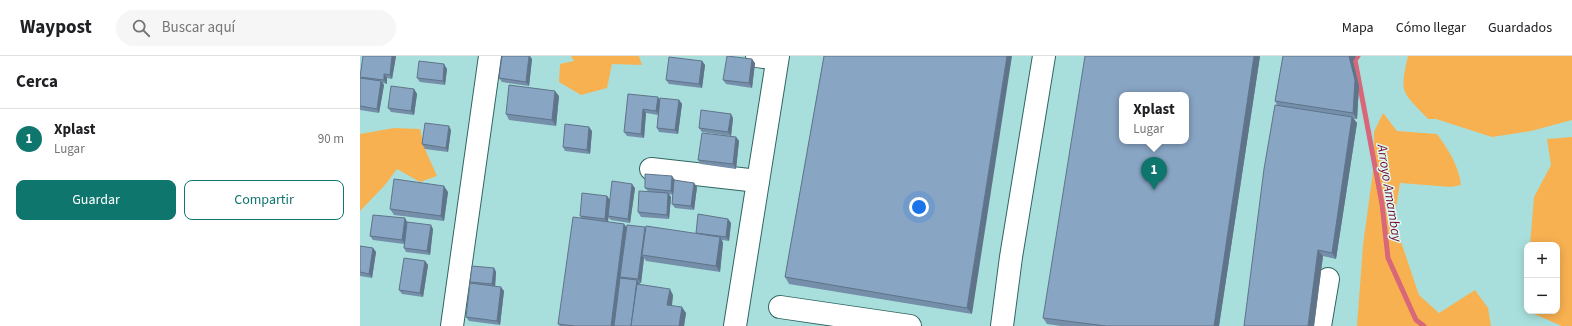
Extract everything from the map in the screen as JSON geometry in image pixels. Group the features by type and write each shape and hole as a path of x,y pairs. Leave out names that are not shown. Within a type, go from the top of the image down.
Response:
{"street":[{"path":"452,326 490,56"},
{"path":"1002,326 1011,257 1044,56"},
{"path":"735,326 758,181 771,57"},
{"path":"651,169 758,181"},
{"path":"1320,326 1328,279"},
{"path":"780,307 910,326"}],"shaded area":[{"path":"571,56 639,56 642,65 612,64 607,88 581,95 559,82 560,64 574,61"},
{"path":"1408,56 1572,56 1572,120 1531,131 1492,137 1436,119 1428,119 1405,92 1404,78"},
{"path":"1383,113 1397,131 1437,134 1452,158 1460,178 1461,185 1451,187 1400,183 1394,221 1419,295 1439,313 1475,290 1488,308 1491,326 1357,326 1363,245 1374,164 1374,132"},
{"path":"394,128 420,129 425,149 437,176 420,182 397,169 385,185 360,211 360,134"},
{"path":"1572,137 1572,326 1562,326 1534,314 1560,314 1560,242 1530,242 1534,197 1551,165 1547,139"}],"building":[{"path":"363,56 392,56 390,75 384,74 384,80 360,77"},
{"path":"502,56 529,56 526,82 499,78"},
{"path":"727,56 752,59 749,83 723,80"},
{"path":"824,56 1007,56 967,308 785,277"},
{"path":"1085,56 1254,56 1214,326 1106,326 1043,318"},
{"path":"1283,56 1349,56 1355,80 1353,113 1275,101"},
{"path":"669,57 702,61 699,84 666,80"},
{"path":"419,61 444,64 443,81 417,78"},
{"path":"360,78 381,81 377,109 360,106"},
{"path":"509,85 555,91 552,120 506,114"},
{"path":"391,86 414,89 411,111 388,108"},
{"path":"628,94 658,97 656,111 643,109 641,134 624,132"},
{"path":"660,98 679,100 675,130 657,128"},
{"path":"1275,105 1352,117 1332,253 1318,250 1308,326 1244,326 1264,169"},
{"path":"701,110 731,114 728,132 699,128"},
{"path":"425,123 449,126 446,148 422,144"},
{"path":"565,124 589,127 587,150 563,147"},
{"path":"702,133 736,137 733,164 698,160"},
{"path":"645,174 672,176 671,191 645,188"},
{"path":"394,179 444,186 441,216 390,209"},
{"path":"674,180 694,183 691,206 672,204"},
{"path":"612,181 632,184 628,219 608,216"},
{"path":"639,191 668,193 667,215 638,212"},
{"path":"582,193 607,196 605,219 580,216"},
{"path":"698,214 728,219 726,237 696,233"},
{"path":"373,215 405,218 402,240 370,236"},
{"path":"573,217 624,224 611,326 575,326 558,324"},
{"path":"407,222 431,225 427,251 404,248"},
{"path":"627,225 645,227 638,279 620,277"},
{"path":"646,226 720,237 716,266 642,255"},
{"path":"360,246 373,248 369,274 360,272"},
{"path":"404,258 425,261 420,293 399,290"},
{"path":"472,266 494,268 492,284 470,282"},
{"path":"620,278 637,280 631,326 614,326"},
{"path":"470,283 501,287 497,321 466,317"},
{"path":"637,284 670,289 667,305 682,307 679,326 631,326"}],"waterway":[{"name":"Arroyo Amambay","path":"1358,56 1355,60 1382,204 1388,258 1416,320 1424,326"}],"place":[{"name":"Xplast","path":"1154,190"}]}
